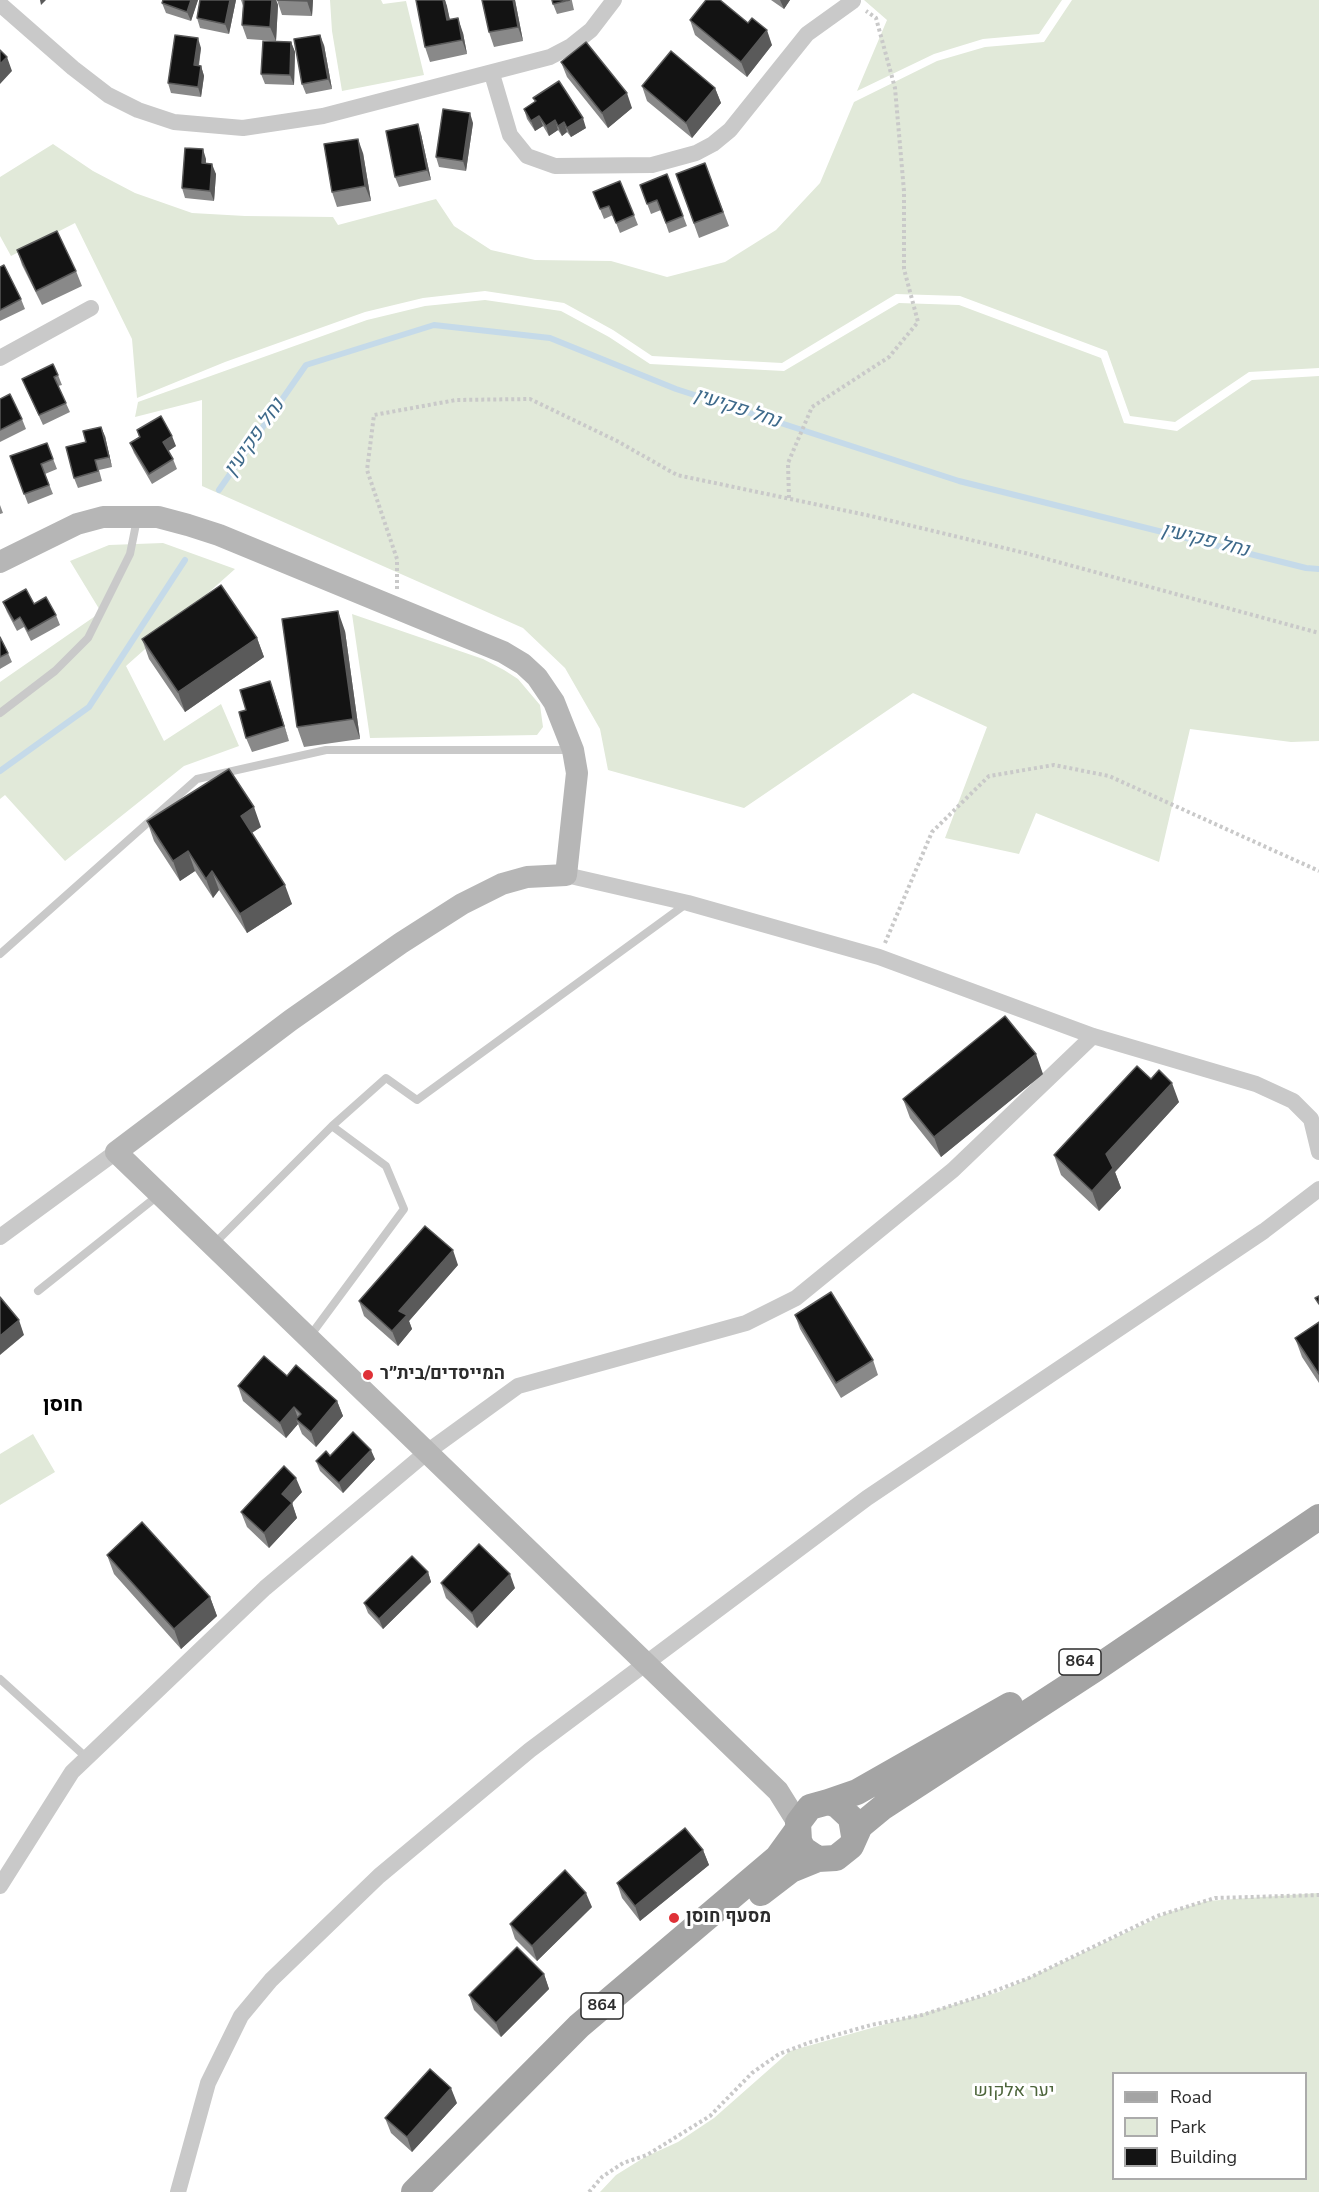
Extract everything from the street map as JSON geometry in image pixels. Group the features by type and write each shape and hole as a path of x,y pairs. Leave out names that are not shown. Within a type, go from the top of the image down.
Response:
{"main road":[{"name":"864","path":"823,1803 857,1792 1045,1685 1319,1498"},
{"name":"864","path":"854,1836 860,1826 883,1807 1095,1669 1319,1517"},
{"path":"823,1803 845,1810 854,1827 854,1836 844,1853 836,1858 818,1859 803,1849 798,1826 810,1807 823,1803"},
{"name":"864","path":"414,2192 579,2026 777,1858 798,1826"},
{"name":"864","path":"436,2192 566,2060 624,2007 774,1882 801,1864 818,1859"}],"street":[{"path":"0,4 73,68 108,94 138,110 183,123 243,128 291,122 492,74 550,57 571,46 591,30 614,0"},
{"path":"492,74 510,135 527,156 555,166 652,165 696,153 713,144 730,130 807,34 853,1"},
{"path":"0,357 91,308"},
{"path":"0,562 77,524 103,517 138,515 158,517 219,535 503,652 537,676 554,702 573,750 576,773 566,875"},
{"path":"0,1237 291,1020 401,943 462,904 502,884 527,877 566,875 688,903 879,957 1093,1036 1256,1084 1293,1101 1311,1119 1319,1152"},
{"path":"0,1886 72,1772 265,1588 426,1452 518,1386 746,1323 796,1298 953,1170 1093,1036"},
{"path":"116,1152 777,1791 798,1826"},
{"path":"178,2192 208,2083 241,2016 271,1980 379,1876 530,1750 867,1498 1264,1231 1319,1189"},
{"path":"777,1791 796,1801 823,1803"}],"lane":[{"path":"0,713 55,670 88,638 130,554 138,515"},
{"path":"0,954 197,779 326,750 573,750"},
{"path":"213,1245 332,1126 386,1078 417,1100 688,903"},
{"path":"309,1338 404,1209 386,1166 332,1126"},
{"path":"38,1291 160,1194"},
{"path":"0,1678 87,1758"}],"path":[{"path":"789,498 788,463 812,407 889,357 918,322 904,269 904,191 895,88 876,18 853,1"},
{"path":"398,609 397,559 367,470 374,415 456,400 530,399 617,441 677,475 789,498 1025,553 1319,633"},
{"path":"879,957 932,832 989,776 1054,765 1109,776 1319,871"},
{"path":"589,2192 602,2177 622,2163 647,2155 710,2116 752,2073 779,2054 871,2025 922,2014 981,1996 1029,1978 1157,1916 1193,1904 1215,1898 1319,1895"}],"green space":[{"path":"330,0 381,0 383,4 406,1 424,75 342,91 332,31"},
{"path":"864,0 1062,0 1039,34 983,39 934,54 857,91 887,20"},
{"path":"1072,0 1319,0 1319,368 1249,372 1175,422 1130,416 1107,351 960,296 896,294 782,363 652,356 613,330 564,303 485,291 423,298 365,312 225,362 137,398 132,339 75,223 11,256 0,236 0,177 53,144 93,171 135,193 192,213 333,217 338,225 436,199 454,226 491,250 535,260 611,261 667,277 725,262 776,230 820,183 854,102 937,61 985,47 1044,42"},
{"path":"485,300 561,311 609,337 650,364 784,371 899,303 959,305 1101,358 1124,423 1177,431 1252,380 1319,376 1319,741 1291,742 1190,729 1159,862 1036,813 1019,854 945,838 987,727 913,693 744,808 608,770 600,729 565,668 523,628 202,486 202,400 135,417 138,402 367,320 425,306"},
{"path":"163,543 235,569 126,666 164,741 221,704 239,746 184,766 65,861 5,795 0,799 0,682 101,612 70,561 109,545"},
{"path":"352,614 483,659 504,670 518,679 540,705 543,727 537,735 370,738"},
{"path":"33,1434 55,1472 0,1505 0,1454"},
{"name":"יער אלקוש","path":"1319,1893 1319,2192 600,2192 616,2175 645,2157 678,2142 714,2118 790,2051 999,1992 1170,1912 1207,1901"}],"building":[{"path":"163,0 191,0 187,12 162,3"},
{"path":"200,0 230,0 225,24 197,18"},
{"path":"244,0 272,0 270,27 242,25"},
{"path":"416,0 443,0 447,20 458,18 462,40 425,47"},
{"path":"482,0 513,0 518,27 489,32"},
{"path":"552,0 570,0 553,4"},
{"path":"706,0 720,0 748,23 752,18 767,30 741,62 690,20"},
{"path":"175,35 198,38 194,65 201,66 198,87 168,83"},
{"path":"320,35 328,79 302,84 294,39"},
{"path":"263,41 291,42 290,75 261,74"},
{"path":"586,42 627,93 602,113 561,62"},
{"path":"0,50 7,57 0,64"},
{"path":"671,51 715,88 686,123 642,86"},
{"path":"559,81 583,118 567,128 564,122 558,126 555,120 546,126 539,116 531,121 524,109 536,101 533,98"},
{"path":"443,109 470,113 463,161 436,157"},
{"path":"418,124 427,170 395,177 386,131"},
{"path":"358,139 365,186 332,192 324,144"},
{"path":"185,148 203,149 202,163 212,164 210,191 182,188"},
{"path":"705,163 723,212 694,223 676,174"},
{"path":"667,174 683,216 666,223 657,200 647,204 640,185"},
{"path":"620,181 634,215 616,223 609,206 600,209 593,192"},
{"path":"57,231 76,271 36,291 17,250"},
{"path":"4,265 21,299 0,310 0,267"},
{"path":"53,364 58,375 54,377 66,403 39,415 22,379"},
{"path":"10,394 22,419 0,430 0,399"},
{"path":"161,416 172,436 163,442 173,459 149,474 130,443 140,437 137,430"},
{"path":"101,427 109,457 95,460 98,471 74,478 66,447 86,442 83,431"},
{"path":"47,443 53,459 41,464 49,485 24,494 10,456"},
{"path":"221,585 257,638 178,692 142,639"},
{"path":"26,589 34,604 46,597 56,615 28,631 20,617 14,621 3,602"},
{"path":"338,611 353,719 297,727 282,619"},
{"path":"0,637 8,653 0,657"},
{"path":"270,681 284,726 246,738 239,712 246,710 240,690"},
{"path":"229,769 254,807 241,816 285,885 240,914 212,871 206,879 188,851 173,861 147,821"},
{"path":"1005,1016 1036,1054 934,1137 903,1099"},
{"path":"1137,1066 1151,1079 1159,1070 1172,1083 1106,1154 1113,1168 1092,1191 1054,1155"},
{"path":"425,1226 453,1250 399,1311 407,1315 392,1331 359,1301"},
{"path":"831,1292 873,1360 836,1383 795,1315"},
{"path":"0,1297 19,1320 0,1336"},
{"path":"1319,1322 1319,1374 1295,1338"},
{"path":"264,1356 287,1376 296,1365 337,1401 311,1432 296,1419 301,1414 294,1407 280,1423 238,1386"},
{"path":"353,1432 371,1450 339,1483 316,1461 326,1451 330,1456"},
{"path":"284,1466 296,1478 282,1494 292,1503 264,1533 241,1512"},
{"path":"142,1522 210,1597 174,1629 107,1555"},
{"path":"479,1544 510,1574 472,1613 441,1583"},
{"path":"412,1556 428,1572 379,1619 364,1603"},
{"path":"685,1828 703,1850 635,1906 617,1883"},
{"path":"565,1870 586,1893 532,1946 510,1924"},
{"path":"517,1947 544,1974 496,2023 469,1995"},
{"path":"430,2069 451,2088 407,2137 385,2118"}],"waterway":[{"name":"נחל פקיעין","path":"219,490 306,365 434,325 550,338 676,389 959,481 1306,568 1319,569"},
{"name":"נחל פקיעין","path":"0,771 89,707 185,560"}],"place":[{"name":"המייסדים/בית״ר","path":"368,1375"},
{"name":"מסעף חוסן","path":"674,1918"}],"district":[{"name":"חוסן","path":"63,1406"}]}
